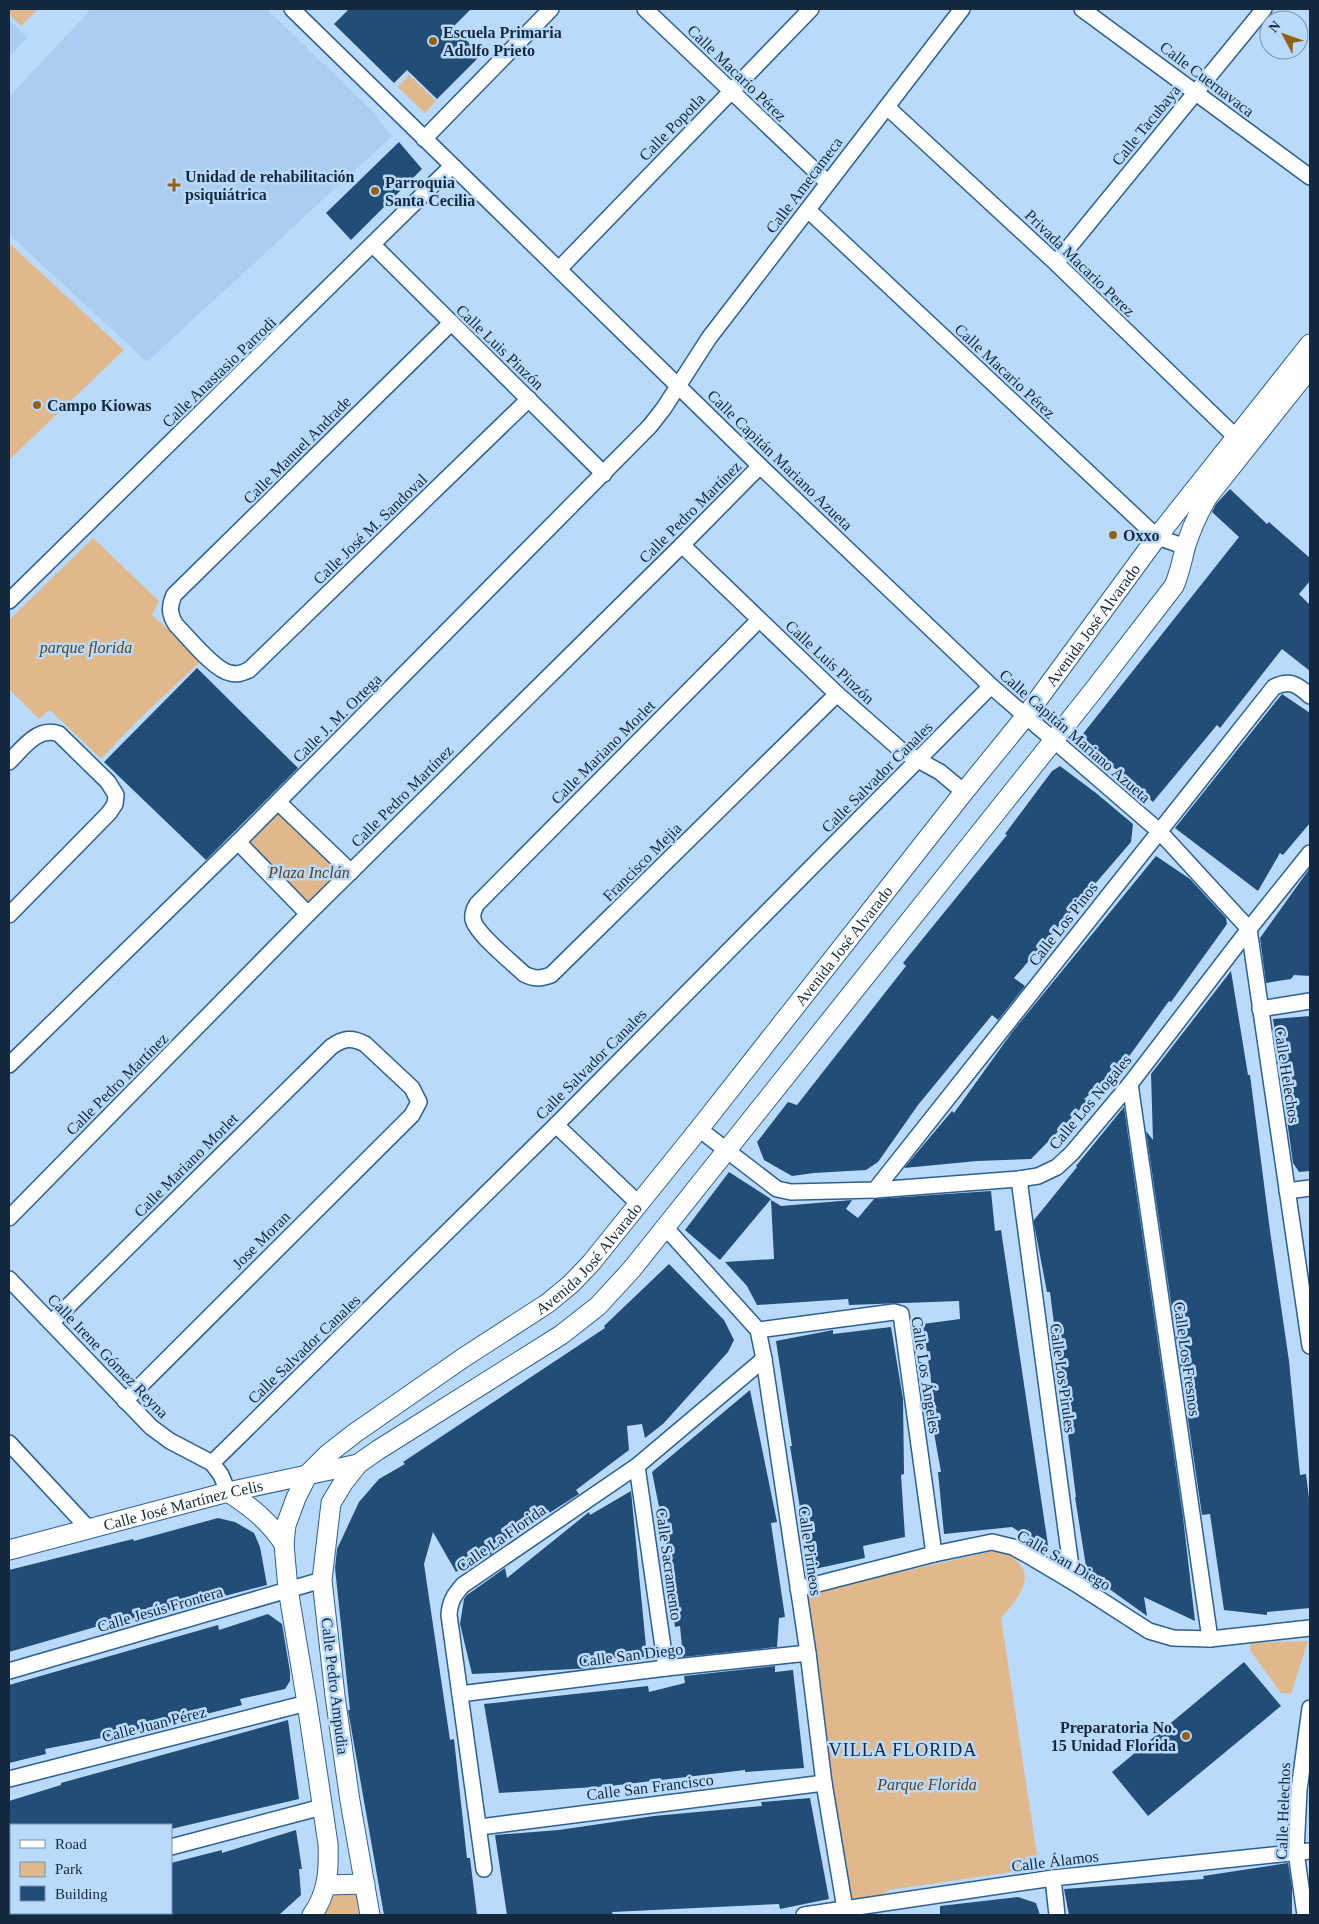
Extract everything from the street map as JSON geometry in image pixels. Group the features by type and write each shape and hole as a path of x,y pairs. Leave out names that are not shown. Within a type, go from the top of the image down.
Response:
{"street":[{"name":"Calle Capitán Mariano Azueta","path":"292,9 760,466 991,686 1159,832 1249,929"},
{"path":"424,139 551,9"},
{"name":"Calle Macario Pérez","path":"645,9 828,183"},
{"name":"Calle Popotla","path":"559,269 811,9"},
{"name":"Calle Amecameca","path":"679,386 709,338 962,9"},
{"name":"Calle Cuernavaca","path":"1082,9 1310,177"},
{"name":"Calle Tacubaya","path":"1056,263 1264,9"},
{"name":"Privada Macario Perez","path":"886,107 1056,263 1241,442"},
{"name":"Calle Anastasio Parrodi","path":"9,601 452,166"},
{"name":"Calle Macario Pérez","path":"808,210 1157,537 1186,547"},
{"name":"Calle Luis Pinzón","path":"373,245 604,474"},
{"name":"Calle Manuel Andrade","path":"231,674 216,666 176,625 169,612 170,603 174,595 451,323"},
{"name":"Avenida José Alvarado","path":"358,1464 561,1335 598,1306 632,1269 1053,741 1174,586 1179,576 1186,547 1200,508 1241,442 1310,344"},
{"name":"Avenida José Alvarado","path":"308,1474 328,1454 355,1433 463,1358 548,1303 571,1284 591,1263 1025,717 1157,537 1310,368"},
{"name":"Calle J. M. Ortega","path":"9,1065 238,842 604,474 650,426 679,386"},
{"name":"Calle José M. Sandoval","path":"231,674 241,674 249,670 529,399"},
{"name":"Calle Pedro Martínez","path":"9,1218 308,914 760,466"},
{"name":"Calle Luis Pinzón","path":"682,545 837,694 902,751 940,772 964,792"},
{"name":"Calle Mariano Morlet","path":"473,911 476,904 759,620"},
{"name":"Calle Los Pinos","path":"875,1190 1274,687 1283,683 1292,683 1310,696"},
{"name":"Calle Salvador Canales","path":"212,1463 556,1125 991,686"},
{"name":"Francisco Mejia","path":"473,911 473,919 479,931 524,974 533,978 551,975 837,694"},
{"path":"9,762 33,738 50,730 59,734 108,782 116,796 115,804 110,813 9,915"},
{"path":"278,802 351,872"},
{"path":"238,842 308,914"},
{"name":"Calle Los Nogales","path":"699,1129 777,1189 791,1192 875,1190 1038,1176 1057,1167 1072,1153 1130,1084 1310,853"},
{"name":"Calle Helechos","path":"1249,929 1310,1346"},
{"path":"1260,1009 1310,1002"},
{"name":"Calle Mariano Morlet","path":"51,1323 331,1046 340,1040 358,1040 365,1044 412,1088 419,1102"},
{"name":"Calle Los Fresnos","path":"1130,1084 1210,1639"},
{"name":"Jose Moran","path":"125,1401 412,1114 419,1102"},
{"path":"556,1125 639,1204"},
{"name":"Calle Los Pirules","path":"1019,1179 1073,1582"},
{"path":"1287,1191 1310,1188"},
{"path":"665,1227 758,1330"},
{"name":"Calle Irene Gómez Reyna","path":"9,1279 151,1427 164,1437 212,1463"},
{"name":"Calle Los Ángeles","path":"758,1330 894,1312 901,1314 934,1554"},
{"name":"Calle Pirineos","path":"758,1330 808,1653 824,1783 846,1912"},
{"name":"Calle La Florida","path":"484,1869 480,1827 460,1694 450,1603 463,1585 637,1466 764,1359"},
{"path":"9,1442 88,1528"},
{"path":"212,1463 221,1475 228,1492 262,1517 273,1528 284,1544"},
{"name":"Calle José Martínez Celis","path":"9,1550 228,1492 358,1464"},
{"name":"Calle Pedro Ampudia","path":"358,1464 343,1483 331,1503 322,1580 334,1696 370,1915"},
{"name":"Calle Sacramento","path":"637,1466 666,1668"},
{"name":"Calle Pedro Ampudia","path":"308,1474 296,1498 286,1526 284,1544 288,1589 308,1703 328,1844 329,1866 326,1885 319,1906 312,1915"},
{"name":"Calle San Diego","path":"798,1589 934,1554 992,1542 1013,1547 1073,1582 1149,1631 1173,1638 1210,1639 1310,1628"},
{"name":"Calle Jesús Frontera","path":"9,1671 322,1580"},
{"name":"Calle San Diego","path":"460,1694 666,1668 808,1653"},
{"name":"Calle Juan Pérez","path":"9,1778 308,1703"},
{"name":"Calle Helechos","path":"1306,1915 1299,1790 1309,1715"},
{"name":"Calle San Francisco","path":"480,1827 824,1783"},
{"path":"172,1847 322,1807"},
{"name":"Calle Álamos","path":"804,1915 846,1912 1053,1878 1303,1852"},
{"path":"1053,1878 1057,1915"},
{"path":"326,1885 365,1884"}],"shaded area":[{"name":"Unidad de rehabilitación psiquiátrica","path":"91,9 267,9 372,111 392,136 147,362 9,234 9,97"},
{"path":"9,19 27,38 9,57"}],"green space":[{"path":"9,9 38,9 21,26 9,14"},
{"path":"409,75 436,101 425,113 398,87"},
{"name":"Campo Kiowas","path":"9,243 124,350 9,460"},
{"name":"parque florida","path":"93,538 159,601 152,615 202,660 133,725 101,759 50,710 39,719 9,689 9,620"},
{"name":"Plaza Inclán","path":"278,802 351,872 308,914 238,842"},
{"name":"Parque Florida","path":"1001,1551 1014,1558 1025,1574 1021,1591 1001,1618 1039,1868 889,1890 875,1899 853,1903 843,1895 805,1600 813,1592 989,1552"},
{"path":"1308,1641 1291,1694 1281,1693 1250,1650 1251,1643"},
{"path":"334,1894 357,1894 358,1915 323,1915"}],"building":[{"name":"Escuela Primaria Adolfo Prieto","path":"349,9 471,9 453,27 481,55 437,99 407,70 394,83 334,24"},
{"name":"Parroquia Santa Cecilia","path":"399,142 422,169 351,240 326,213"},
{"path":"1230,489 1267,524 1269,522 1310,558 1310,581 1299,594 1310,605 1310,671 1282,649 1220,728 1217,725 1153,802 1119,771 1082,748 1082,735 1239,537 1212,512 1216,504"},
{"path":"197,668 298,768 206,860 104,762"},
{"path":"1282,694 1310,713 1310,823 1283,855 1280,853 1258,891 1175,828"},
{"path":"1060,766 1133,824 1131,842 1014,978 1025,986 998,1020 992,1015 918,1105 878,1162 866,1170 792,1176 764,1160 757,1142 788,1102 797,1105 906,966 903,963 1007,835 1005,834 1052,771"},
{"path":"1156,856 1190,879 1226,918 1227,924 1117,1073 1084,1099 1088,1101 1031,1159 977,1161 904,1168 952,1111 954,1113 1013,1031"},
{"path":"1310,868 1310,976 1294,975 1291,979 1266,983 1260,938"},
{"path":"1231,971 1248,1075 1250,1075 1289,1361 1300,1475 1306,1474 1310,1506 1310,1608 1267,1612 1267,1615 1224,1610 1210,1514 1202,1515 1146,1131 1153,1140 1151,1074"},
{"path":"1310,1016 1310,1171 1299,1172 1293,1163 1273,1019"},
{"path":"1124,1107 1183,1517 1195,1621 1144,1597 1147,1616 1087,1573 1075,1497 1050,1292 1047,1292 1034,1224 1034,1220"},
{"path":"729,1172 771,1199 720,1260 685,1230"},
{"path":"991,1191 995,1231 1001,1230 1049,1552 1012,1527 944,1534 938,1472 941,1472 931,1416 936,1416 923,1324 960,1319 959,1301 849,1305 848,1299 757,1305 747,1286 725,1262 774,1259 771,1200 781,1206 852,1200 846,1209 858,1218 874,1199"},
{"path":"669,1264 724,1320 734,1340 728,1352 663,1424 645,1438 642,1424 627,1426 629,1450 576,1490 579,1494 502,1543 502,1547 469,1570 470,1563 456,1572 433,1532 424,1564 450,1740 454,1739 467,1858 470,1858 477,1915 384,1915 348,1710 350,1710 335,1568 337,1549 359,1502 379,1479 405,1464 403,1462 605,1328 604,1326"},
{"path":"891,1327 903,1399 904,1474 901,1475 905,1537 863,1546 865,1558 810,1570 790,1446 792,1446 776,1341 833,1330 833,1334"},
{"path":"750,1390 777,1522 771,1523 785,1617 779,1618 777,1647 683,1657 680,1626 675,1627 668,1572 672,1571 652,1472"},
{"path":"631,1491 647,1657 596,1658 595,1668 472,1674 460,1624 464,1599 467,1595 505,1568 507,1578 589,1512 590,1515"},
{"path":"218,1518 235,1522 254,1533 260,1547 267,1585 110,1626 109,1623 9,1652 9,1570 133,1539 134,1541"},
{"path":"268,1614 282,1624 290,1672 290,1681 285,1689 240,1699 242,1705 142,1730 45,1749 46,1754 9,1763 9,1685 218,1625 219,1630"},
{"path":"1244,1662 1281,1706 1148,1816 1112,1772"},
{"path":"775,1666 775,1672 793,1670 804,1768 745,1772 745,1770 610,1786 499,1793 484,1704 648,1686 649,1692 685,1683 684,1676"},
{"path":"288,1720 299,1799 172,1829 172,1824 9,1825 9,1801 61,1785 61,1783"},
{"path":"810,1798 829,1899 780,1909 779,1904 612,1912 613,1915 507,1915 495,1835 559,1830 654,1816 762,1806 761,1802"},
{"path":"296,1830 302,1869 299,1869 301,1895 279,1915 171,1915 172,1863 222,1850 222,1853"},
{"path":"1288,1863 1292,1887 1292,1915 1069,1915 1064,1889 1204,1879 1203,1876"},
{"path":"1018,1897 1036,1903 1040,1915 940,1915 940,1906"}],"place":[{"name":"Escuela Primaria Adolfo Prieto","path":"433,41"},
{"name":"Unidad de rehabilitación psiquiátrica","path":"174,185"},
{"name":"Parroquia Santa Cecilia","path":"375,191"},
{"name":"Campo Kiowas","path":"37,405"},
{"name":"Oxxo","path":"1113,535"},
{"name":"Preparatoria No. 15 Unidad Florida","path":"1186,1736"}],"district":[{"name":"VILLA FLORIDA","path":"903,1750"}]}
